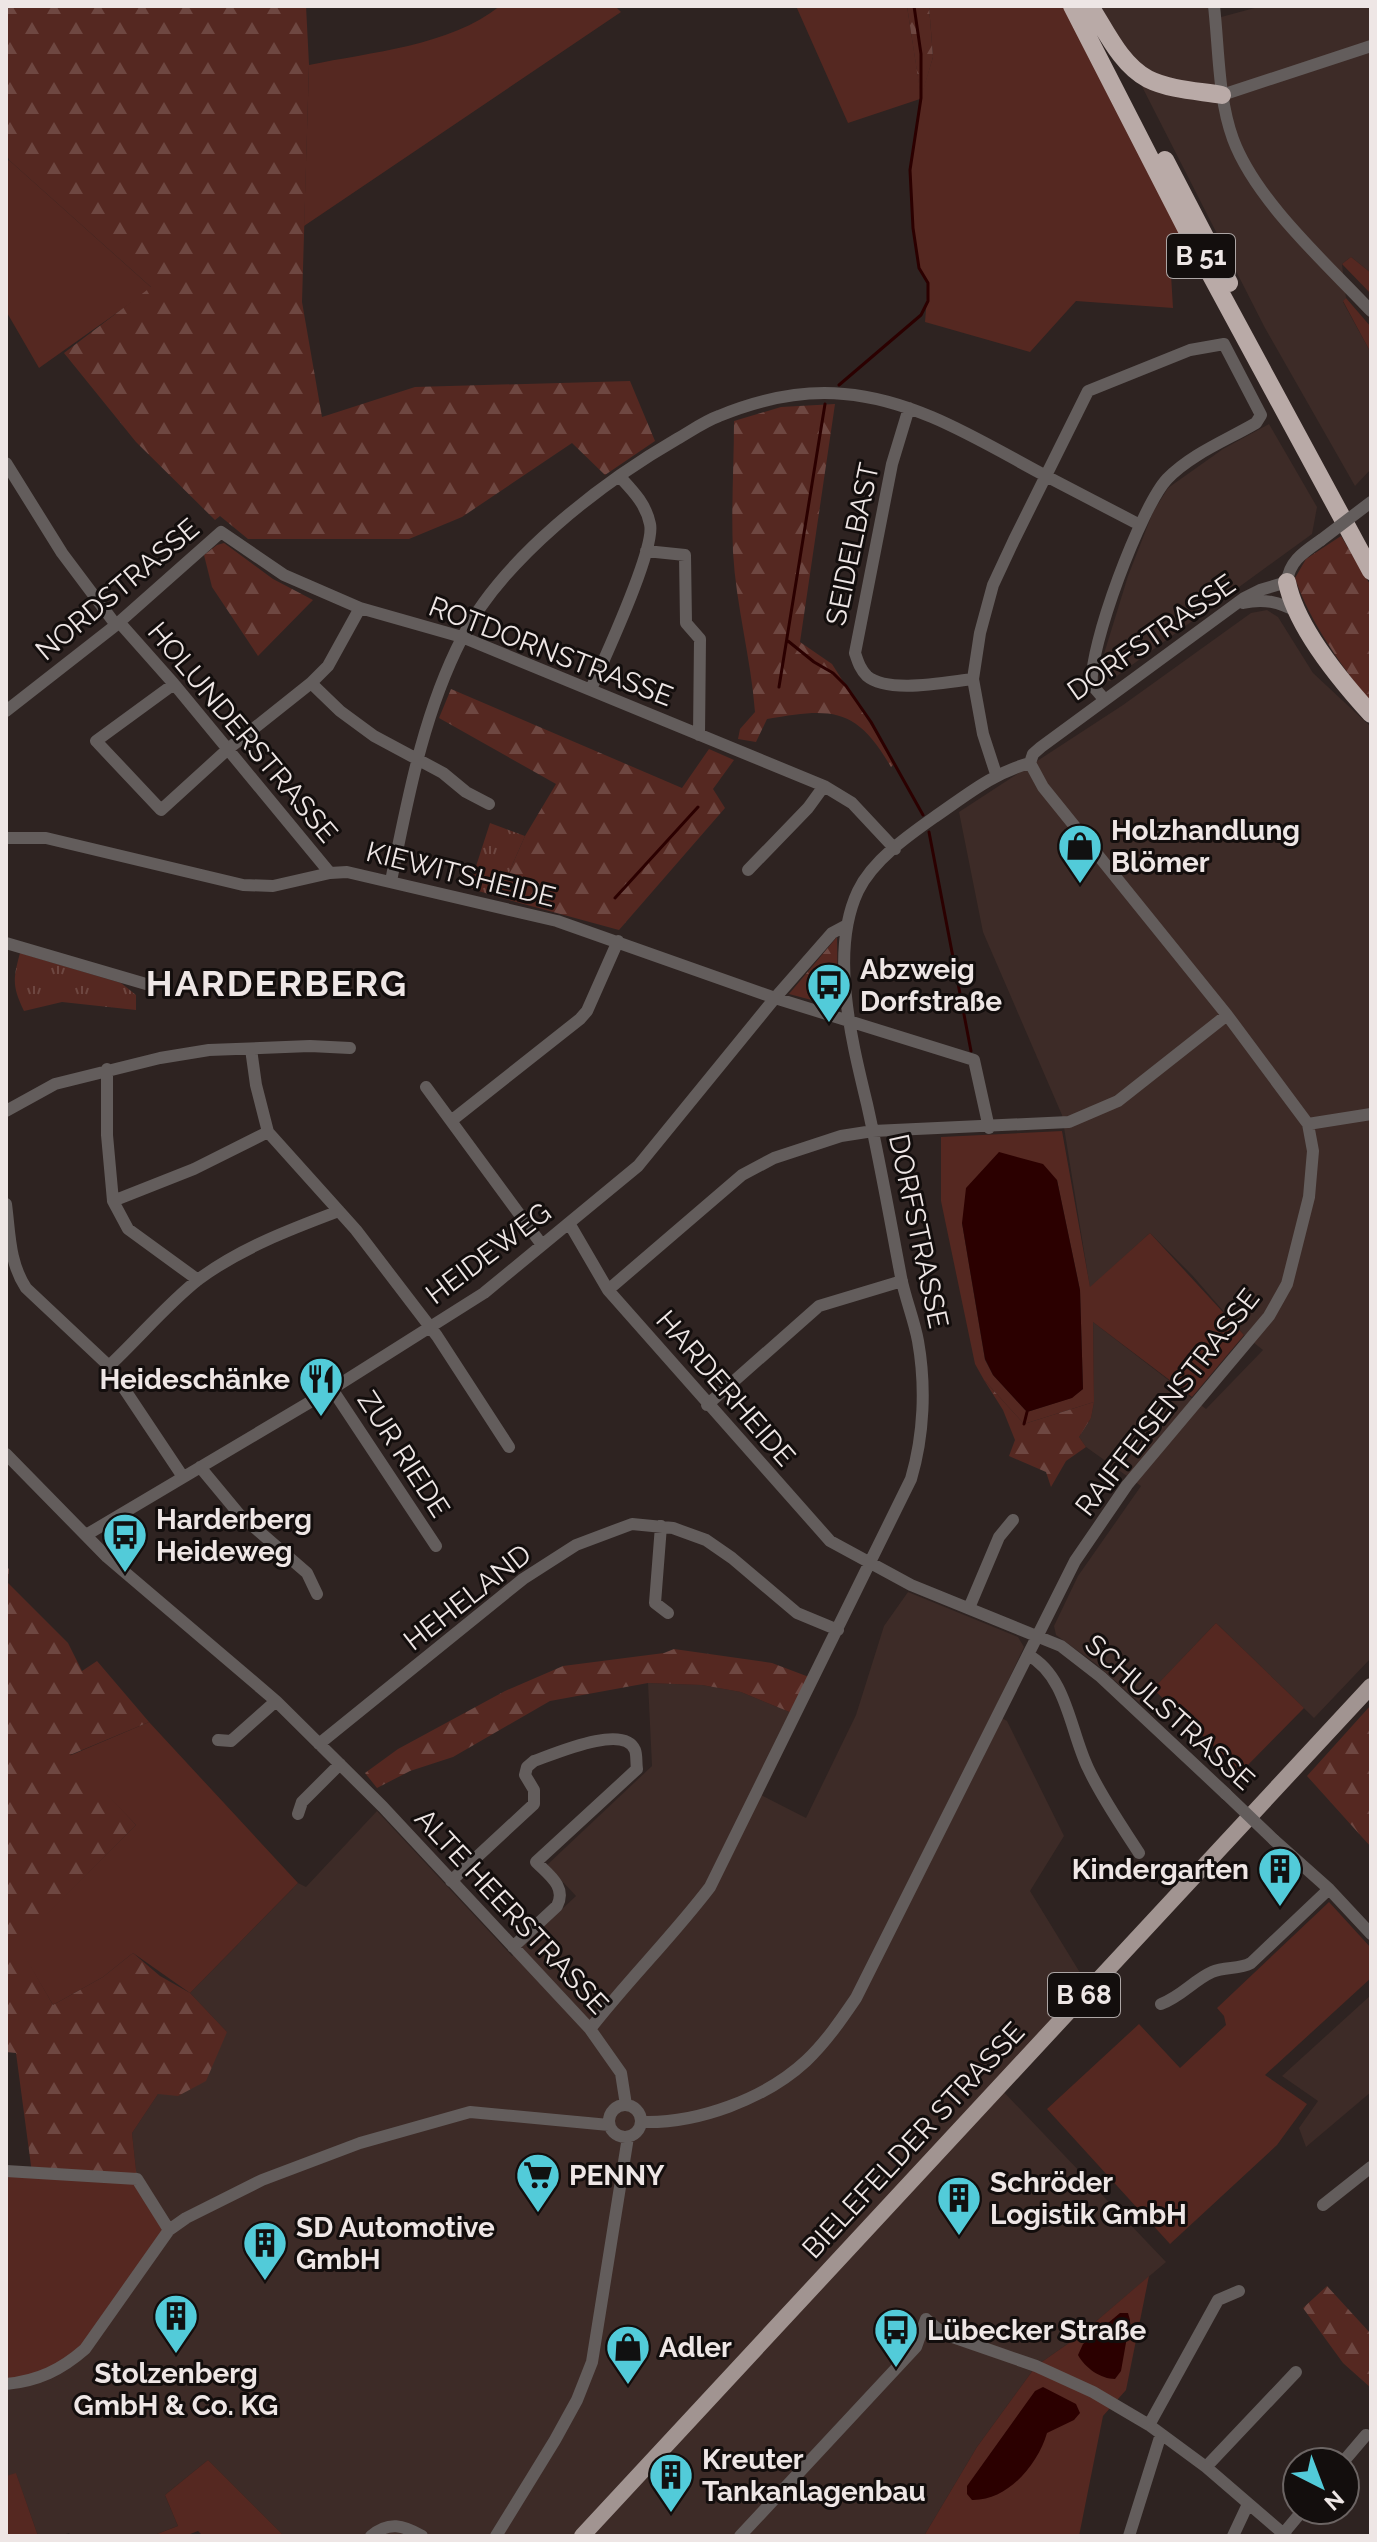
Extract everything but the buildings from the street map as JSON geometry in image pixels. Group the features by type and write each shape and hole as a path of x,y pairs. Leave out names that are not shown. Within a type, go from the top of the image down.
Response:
{"highway":[{"name":"B 51","path":"1072,6 1193,242 1371,571"},
{"name":"B 51","path":"1088,6 1320,457 1371,546"},
{"path":"1088,6 1123,59 1148,79 1222,95"},
{"path":"1287,582 1290,596 1320,649 1371,714"}],"main road":[{"name":"BIELEFELDER STRASSE","path":"584,2536 1371,1686"}],"street":[{"path":"1214,6 1222,95 1233,139 1253,180 1310,247 1371,311"},
{"path":"1222,95 1371,46"},
{"path":"996,774 983,734 973,679 980,633 993,585 1088,391 1190,350 1224,344 1261,415 1256,423 1189,461 1167,479 1150,503 1095,655 1092,685 1104,699"},
{"path":"391,881 417,758 436,695 462,637 487,597 539,541 620,477 717,417 794,395 843,393 909,408 946,423 1140,525"},
{"name":"SEIDELBAST","path":"909,408 892,464 855,653 859,666 868,677 885,685 973,679"},
{"name":"HOLUNDERSTRASSE","path":"6,463 62,553 118,624 174,684 330,873"},
{"path":"591,689 623,615 646,551 651,527 640,499 620,477"},
{"path":"1287,582 1293,561 1371,502"},
{"name":"NORDSTRASSE","path":"6,711 118,624 221,532"},
{"name":"ROTDORNSTRASSE","path":"221,532 284,575 360,608 462,637 824,786 852,803 895,849"},
{"path":"646,551 685,555 686,623 700,639 699,735"},
{"name":"DORFSTRASSE","path":"590,2029 682,1924 710,1887 911,1479 923,1403 919,1355 847,1020 847,925 863,883 873,869 919,828 996,774 1030,763 1033,754 1041,747 1219,615 1260,590 1287,582"},
{"path":"1219,615 1245,602 1266,600 1298,612"},
{"path":"174,684 96,741 161,810 228,749 328,666 360,608"},
{"path":"311,683 340,711 374,736 443,773 466,792 489,804"},
{"path":"1030,763 1043,787 1227,1015 1308,1124 1371,1114"},
{"path":"748,870 808,808 824,786"},
{"name":"KIEWITSHEIDE","path":"6,838 46,838 243,885 273,886 347,872 557,921 775,998 974,1060 989,1128"},
{"name":"HEIDEWEG","path":"86,1535 332,1389 484,1293 638,1166 775,998 832,933 847,925"},
{"path":"451,1121 580,1019 587,1011 618,941"},
{"path":"6,943 146,984"},
{"path":"608,1290 742,1175 774,1158 841,1136 873,1131 1069,1122 1118,1101 1227,1015"},
{"path":"6,1111 55,1084 107,1069 209,1050 310,1046 350,1048"},
{"path":"251,1049 268,1132 339,1211 437,1336 509,1447"},
{"path":"107,1069 107,1135 113,1201 128,1229 198,1280"},
{"path":"426,1087 542,1245"},
{"name":"RAIFFEISENSTRASSE","path":"641,2122 659,2123 683,2118 744,2100 775,2084 804,2063 826,2040 856,1998 1075,1561 1114,1500 1246,1346 1269,1316 1287,1284 1309,1197 1313,1151 1308,1124"},
{"path":"113,1201 194,1169 268,1132"},
{"path":"6,1204 16,1273 26,1288 109,1366 183,1477"},
{"path":"109,1366 198,1280 244,1251 339,1211"},
{"name":"HARDERHEIDE","path":"569,1223 608,1290 707,1405 830,1541 871,1564"},
{"path":"707,1405 819,1306 902,1281"},
{"name":"ZUR RIEDE","path":"332,1389 436,1546"},
{"name":"ALTE HEERSTRASSE","path":"6,1454 132,1581 276,1701 383,1807 590,2029 621,2073 626,2105"},
{"path":"200,1467 239,1514 307,1573 317,1594"},
{"path":"969,1608 999,1537 1013,1520"},
{"name":"HEHELAND","path":"319,1744 523,1579 576,1545 632,1524 661,1526 706,1540 797,1613 838,1630"},
{"path":"661,1526 655,1603 668,1613"},
{"name":"SCHULSTRASSE","path":"871,1564 911,1585 1061,1646 1101,1677 1329,1889 1371,1934"},
{"path":"1028,1655 1040,1662 1057,1685 1088,1768 1112,1813 1139,1853"},
{"path":"218,1740 231,1741 276,1701"},
{"path":"451,1881 534,1804 534,1790 525,1775 527,1767 534,1761 607,1738 627,1741 635,1750 637,1769 536,1862 560,1887 561,1898 557,1906 513,1947"},
{"path":"298,1814 302,1802 340,1764"},
{"path":"1161,2004 1178,1997 1213,1971 1241,1969 1251,1963 1329,1889"},
{"path":"609,2125 613,2111 626,2105 635,2109 641,2122 637,2132 624,2137"},
{"path":"6,2384 43,2378 68,2364 85,2349 169,2230 186,2218 262,2180 360,2143 470,2112 609,2125 624,2137"},
{"path":"496,2536 555,2440 577,2400 592,2362 624,2137"},
{"path":"1323,2205 1371,2167"},
{"path":"6,2171 137,2179 169,2230"},
{"path":"1149,2425 1218,2300 1239,2291"},
{"path":"740,2536 916,2347 926,2319 944,2334 1036,2366 1093,2392 1149,2425 1206,2467 1284,2535"},
{"path":"1206,2467 1296,2372"},
{"path":"1129,2536 1161,2434"},
{"path":"1357,2446 1366,2435"},
{"path":"1233,2536 1248,2504"},
{"path":"371,2536 387,2526 398,2525 422,2536"}],"shaded area":[{"path":"1101,6 1208,6 1210,20 1262,6 1371,6 1371,273 1351,257 1342,264 1346,298 1343,302 1371,353 1371,469 1355,486 1265,328"},
{"path":"1269,424 1317,507 1312,534 1110,681 1102,680 1099,670 1128,576 1153,512 1168,488 1223,449"},
{"path":"1267,610 1278,617 1313,673 1371,727 1371,1658 1314,1718 1216,1623 1140,1703 1096,1664 1056,1635 1054,1626 1078,1576 1141,1486 1086,1447 1079,1437 1091,1418 1094,1402 1093,1322 1206,1409 1263,1350 1244,1335 1192,1275 1150,1233 1090,1288 1062,1115 983,932 959,812 1123,705 1251,613"},
{"path":"999,1152 1043,1164 1057,1180 1080,1290 1083,1389 1072,1398 1027,1412 993,1375 985,1359 962,1223 966,1188"},
{"path":"908,1592 1018,1637 1024,1647 993,1713 1007,1721 1064,1836 1030,1891 1090,1989 999,2087 1166,2262 1079,2336 1036,2366 977,2447 924,2536 284,2536 208,2460 165,2495 178,2526 152,2536 71,2536 69,2533 38,2536 16,2474 6,2476 6,2384 137,2179 132,2133 158,2094 227,2032 190,1993 298,1883 306,1887 377,1811 512,1956 576,1896 547,1865 652,1766 648,1683 702,1685 741,1692 792,1713 753,1791 806,1818 856,1715 884,1626"},
{"path":"1371,1995 1371,2092 1306,2147 1299,2128 1318,2101 1282,2076"},
{"path":"1120,2313 1128,2313 1130,2320 1121,2371 1115,2379 1110,2379 1094,2372 1078,2355 1083,2344"},
{"path":"1043,2387 1076,2404 1080,2413 1074,2420 1047,2433 1037,2457 1009,2487 985,2499 972,2500 967,2494 967,2486 1035,2391"}],"green space":[{"path":"6,6 306,6 309,65 302,302 322,417 415,387 630,381 655,441 605,475 572,443 462,517 409,539 248,539 220,516 215,520 136,442 64,353 151,287 9,160 6,152"},
{"path":"500,6 615,6 621,12 304,226 309,65 434,39 480,19"},
{"path":"796,6 907,6 921,96 933,57 929,6 1064,6 1187,243 1170,257 1173,308 1076,301 1030,352 925,322 928,284 919,268 910,170 920,99 848,123"},
{"path":"907,6 929,6 933,57 921,98"},
{"path":"9,160 152,288 39,368 6,311 6,162"},
{"path":"1351,257 1371,273 1371,294 1342,264"},
{"path":"1346,298 1371,327 1371,353 1343,301"},
{"path":"835,404 800,642 832,664 895,763 891,767 866,732 853,722 825,713 767,719 756,742 738,739 740,729 755,712 733,552 734,421 781,407"},
{"path":"1341,536 1371,586 1371,704 1318,628 1295,578 1306,559"},
{"path":"224,543 273,579 313,600 258,656 212,587 204,555"},
{"path":"451,689 682,788 709,749 734,760 713,789 725,808 619,930 498,897 525,836 556,784 439,718"},
{"path":"490,823 525,836 498,897 469,888"},
{"path":"837,937 838,1007 789,994"},
{"path":"20,953 121,983 136,995 136,1010 62,1002 24,1011 15,982"},
{"path":"1062,1131 1090,1287 1150,1233 1244,1335 1192,1397 1093,1322 1094,1402 1024,1424 984,1380 975,1364 941,1201 941,1137","holes":["1057,1180 1080,1290 1083,1389 1071,1398 1027,1412 993,1375 985,1360 962,1223"]},
{"path":"984,1380 1024,1424 1094,1402 1091,1418 1079,1437 1086,1447 1066,1461 1051,1487 1046,1472 1009,1456 1015,1440 1003,1410"},
{"path":"6,1566 9,1569 8,1583 68,1643 82,1671 97,1661 149,1722 70,1755 136,1825 18,1944 53,2005 103,1977 133,1953 160,1976 190,1993 227,2032 206,2081 178,2096 158,2094 132,2133 137,2179 32,2173 16,2053 6,2052"},
{"path":"1216,1623 1304,1708 1241,1772 1153,1689"},
{"path":"674,1649 772,1663 809,1677 792,1713 741,1692 702,1685 648,1683 550,1701 453,1757 410,1771 377,1788 365,1773 398,1749 505,1691 563,1666 664,1653"},
{"path":"1371,1705 1371,1847 1307,1776"},
{"path":"149,1722 298,1883 190,1993 133,1953 103,1977 53,2005 17,1944 136,1825 69,1756"},
{"path":"1329,1902 1371,1948 1371,1978 1265,2075 1307,2104 1277,2145 1170,2244 1047,2109 1139,2024 1180,2068 1226,2025 1224,2016 1217,2008"},
{"path":"6,2171 137,2179 169,2230 68,2364 6,2384"},
{"path":"1149,2276 1126,2390 1103,2416 1079,2536 924,2536 977,2447 1036,2366 1079,2336"},
{"path":"1327,2286 1371,2334 1371,2388 1343,2363 1303,2308"},
{"path":"208,2460 284,2536 203,2536 198,2531 185,2536 152,2536 178,2526 165,2495"},
{"path":"16,2473 38,2536 6,2536 6,2476"}],"waterway":[{"path":"839,385 921,315 928,301 928,283 919,268 913,228 910,170 921,98 921,54 914,6"},
{"path":"779,687 825,404"},
{"path":"788,641 846,686 871,722 923,815"},
{"path":"615,898 698,807"},
{"path":"929,832 971,1051"},
{"path":"1024,1424 1027,1412"}],"place":[{"name":"Holzhandlung Blömer","path":"1080,885"},
{"name":"Abzweig Dorfstraße","path":"829,1024"},
{"name":"Heideschänke","path":"321,1418"},
{"name":"Harderberg Heideweg","path":"125,1574"},
{"name":"Kindergarten","path":"1280,1908"},
{"name":"PENNY","path":"538,2214"},
{"name":"Schröder Logistik GmbH","path":"959,2237"},
{"name":"SD Automotive GmbH","path":"265,2282"},
{"name":"Stolzenberg GmbH & Co. KG","path":"176,2355"},
{"name":"Lübecker Straße","path":"896,2369"},
{"name":"Adler","path":"628,2386"},
{"name":"Kreuter Tankanlagenbau","path":"671,2514"}],"district":[{"name":"HARDERBERG","path":"277,983"}]}
